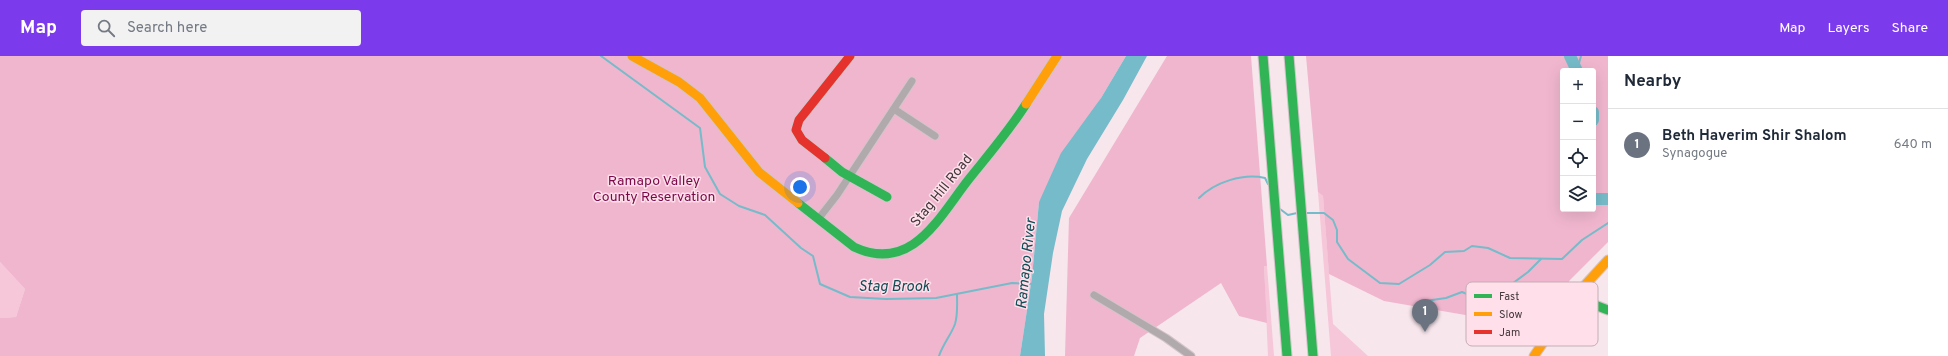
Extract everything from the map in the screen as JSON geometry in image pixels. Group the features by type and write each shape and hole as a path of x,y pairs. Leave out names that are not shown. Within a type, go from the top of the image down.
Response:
{"main road":[{"name":"Stag Hill Road","path":"632,56 679,82 700,98 718,119 744,155 760,172 854,247 866,253 886,255 900,252 913,246 926,235 996,148 1033,96 1057,56"},
{"path":"850,56 799,120 796,130 802,140 850,176 887,197"},
{"path":"1263,56 1287,356"},
{"path":"1289,56 1313,356"},
{"path":"1588,282 1608,260"},
{"path":"1598,306 1608,310"},
{"path":"1534,356 1541,346"}],"street":[{"path":"819,218 850,176 912,81"},
{"path":"894,109 935,136"},
{"path":"1094,295 1166,338 1191,356"}],"shaded area":[{"path":"1318,192 1323,196 1333,324 1368,356 1331,356"},
{"path":"0,262 25,289 16,317 0,318"},
{"path":"1264,265 1267,266 1274,356 1268,356"}],"green space":[{"name":"Ramapo Valley County Reservation","path":"0,56 1126,56 1039,202 1032,277 1020,356 0,356 0,318 16,317 25,289 0,262"},
{"path":"1167,56 1251,56 1267,266 1264,266 1267,323 1239,316 1221,283 1140,338 1134,356 1065,356 1069,218"},
{"path":"1306,56 1608,56 1608,242 1569,282 1466,282 1466,315 1384,301 1329,274 1323,196 1318,192"}],"water":[{"path":"1126,56 1147,56 1123,100 1087,159 1062,211 1053,253 1044,314 1045,356 1020,356 1032,277 1039,202 1061,153 1101,98"}],"waterway":[{"name":"Stag Brook","path":"601,56 700,128 705,167 720,194 739,206 765,215 801,248 813,256 820,284 850,297 886,299 936,298 1012,283 1033,284"},
{"name":"Ramapo River","path":"1570,56 1576,68"},
{"path":"1578,68 1581,56"},
{"path":"1199,198 1213,187 1239,178 1265,178 1268,184"},
{"name":"Ramapo River","path":"1596,199 1608,199"},
{"path":"1280,209 1288,215 1297,213"},
{"path":"1306,213 1324,213 1333,220 1337,230 1337,242 1348,259 1380,283 1399,284 1430,265 1445,252 1464,251 1472,246 1488,248 1510,258 1562,259 1582,240 1608,223"},
{"path":"1514,282 1528,272 1541,259"},
{"path":"1425,301 1446,298 1462,292 1466,294"},
{"path":"939,356 955,324 957,313 957,294"}],"traffic: fast":[{"path":"1263,56 1287,356"},
{"path":"1289,56 1313,356"},
{"path":"798,203 854,247 874,253 892,253 908,247 922,237 935,224 1006,133 1026,104"},
{"path":"825,158 842,172 887,197"},
{"path":"1598,306 1608,310"}],"traffic: slow":[{"path":"632,56 679,82 700,98 759,172 798,203"},
{"path":"1026,104 1057,56"},
{"path":"1588,282 1608,260"},
{"path":"1534,356 1541,346"}],"traffic: jam":[{"path":"825,158 802,140 796,130 799,120 850,56"}],"place":[{"name":"Beth Haverim Shir Shalom","path":"1425,332"}]}
